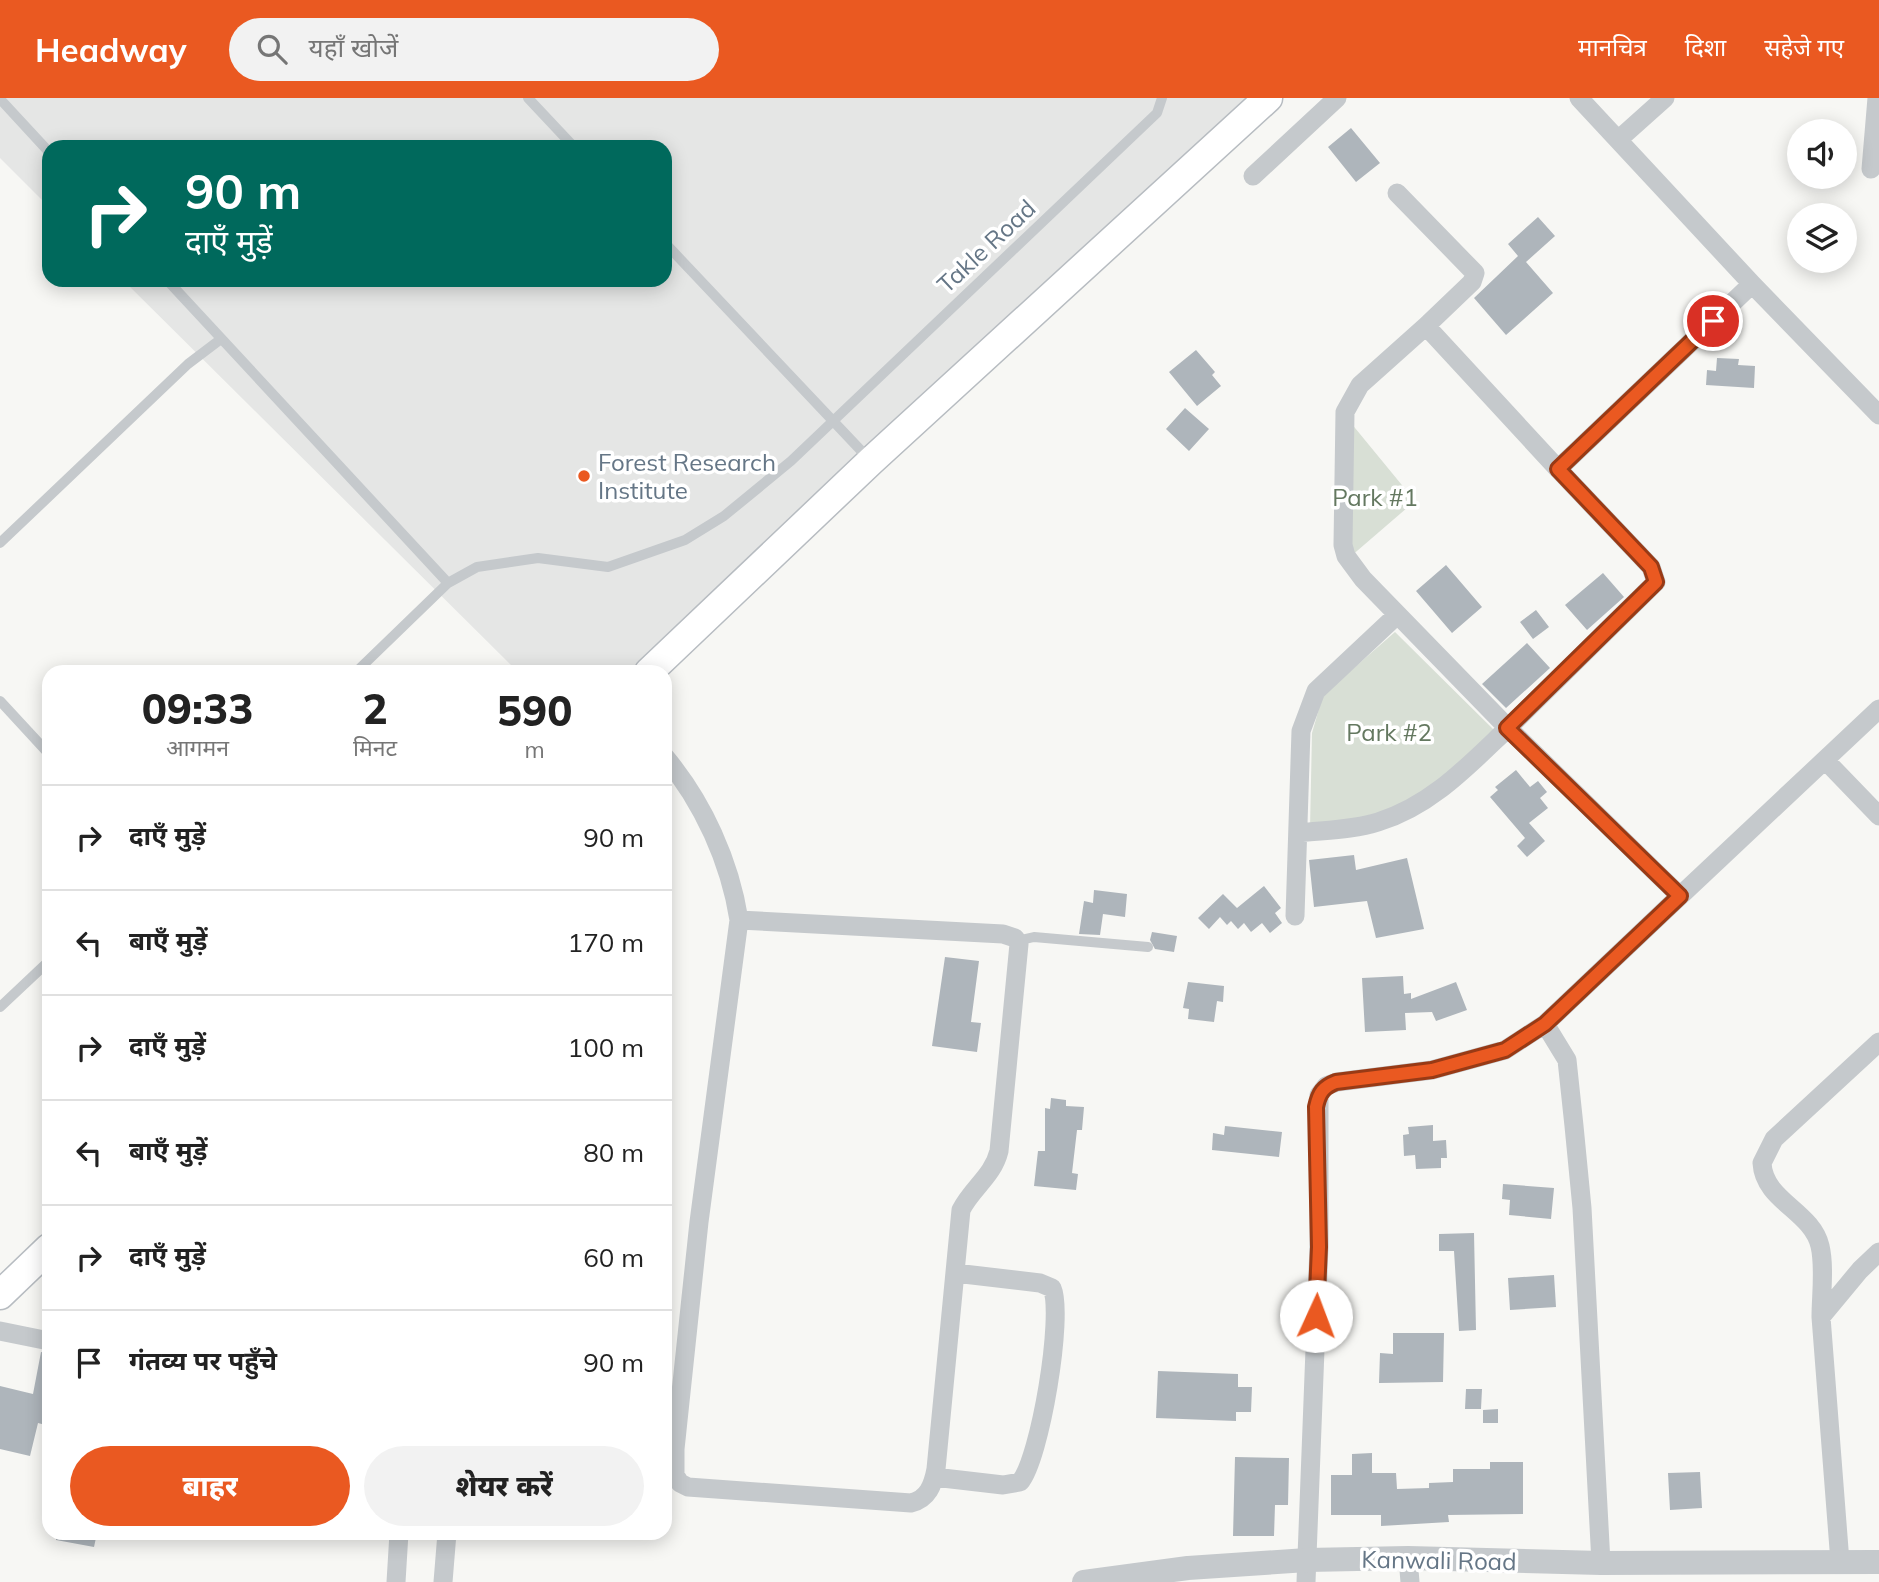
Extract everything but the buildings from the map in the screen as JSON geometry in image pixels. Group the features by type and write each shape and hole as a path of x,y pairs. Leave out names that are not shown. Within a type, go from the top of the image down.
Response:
{"main road":[{"path":"656,665 871,461 1268,98"},
{"path":"0,1295 42,1255"}],"street":[{"path":"1253,176 1337,98"},
{"path":"1579,98 1752,285 1879,415"},
{"path":"1619,140 1665,98"},
{"path":"1871,169 1878,99"},
{"path":"1397,193 1475,273 1472,282 1360,385 1345,412 1343,431 1346,556 1397,615 1507,728 1680,896"},
{"path":"1558,469 1752,285"},
{"path":"1298,833 1377,822 1413,808 1459,774 1656,582 1651,567 1426,326"},
{"path":"1295,916 1301,731 1316,691 1397,615"},
{"path":"1307,1571 1319,1247 1319,1095 1326,1086 1336,1082 1432,1070 1484,1058 1505,1050 1545,1024 1879,709"},
{"path":"1825,761 1879,816"},
{"path":"672,765 689,785 733,885 740,920 699,1222 675,1449 676,1475 680,1483 688,1487 911,1503 920,1501 928,1493 934,1477 961,1210 969,1194 991,1172 999,1151 1020,951 1017,941 1010,935 1003,934 740,920"},
{"path":"1545,1024 1567,1060 1574,1126 1582,1208 1601,1563"},
{"path":"1840,1562 1821,1317 1820,1247 1810,1228 1768,1185 1762,1163 1774,1139 1879,1042"},
{"path":"1821,1317 1860,1270 1879,1252"},
{"path":"934,1477 1003,1485 1020,1482 1033,1459 1047,1387 1054,1314 1052,1288 1040,1283 955,1273"},
{"path":"0,1331 42,1340"},
{"path":"396,1582 399,1540"},
{"path":"443,1582 446,1540"},
{"name":"Kanwali Road","path":"1084,1582 1188,1575 1601,1563 1879,1562"}],"lane":[{"path":"528,98 567,140"},
{"name":"Takle Road","path":"363,665 448,583 477,567 538,558 608,567 685,540 724,516 791,461 1157,113 1162,98"},
{"path":"0,99 42,144"},
{"path":"672,250 871,461"},
{"path":"173,287 448,583"},
{"path":"0,542 188,364 221,339"},
{"path":"0,701 42,746"},
{"path":"1017,941 1034,937 1149,947"},
{"path":"0,1007 42,968"}],"shaded area":[{"name":"Forest Research Institute","path":"0,98 1259,98 643,665 511,665 130,287 672,287 672,140 42,140 42,200 0,158"}],"green space":[{"name":"Park #1","path":"1346,417 1415,501 1350,557"},
{"name":"Park #2","path":"1395,632 1496,732 1438,789 1362,823 1310,829 1312,733 1323,695"}],"place":[{"name":"Forest Research Institute","path":"584,476"}],"route":[{"path":"1316,1316 1319,1247 1316,1107 1319,1095 1326,1086 1336,1082 1432,1070 1484,1058 1505,1050 1545,1024 1680,896 1507,728 1651,590 1656,582 1651,567 1558,469 1713,321"}]}
